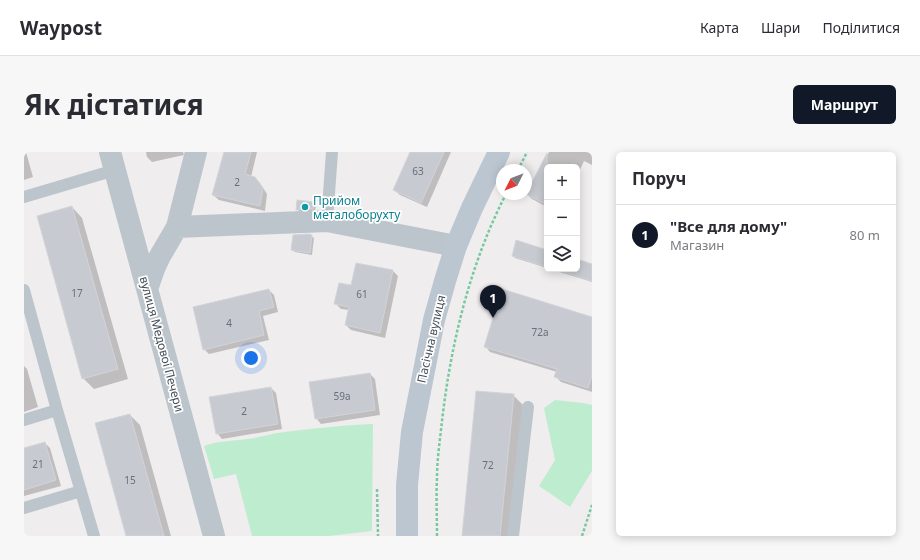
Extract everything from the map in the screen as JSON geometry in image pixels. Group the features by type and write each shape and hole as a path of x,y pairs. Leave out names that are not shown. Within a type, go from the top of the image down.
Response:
{"main road":[{"name":"Пасічна вулиця","path":"407,536 408,485 412,432 434,320 456,246 472,208 499,152"}],"street":[{"path":"147,289 160,256 177,227 196,152"},
{"name":"вулиця Медової Печери","path":"112,161 214,536"},
{"path":"177,227 327,221 456,246"}],"lane":[{"path":"327,221 332,152"},
{"path":"24,197 112,161"},
{"path":"24,290 30,333 57,410 94,536"},
{"path":"513,536 528,407"},
{"path":"24,420 57,410"},
{"path":"24,508 80,491"}],"path":[{"path":"521,164 527,152"},
{"path":"437,536 437,477 445,395 458,329 476,266 503,200"},
{"path":"377,489 378,536"},
{"path":"582,536 592,505"}],"green space":[{"path":"555,400 592,405 592,471 570,507 539,486 555,460 544,408"},
{"path":"373,424 372,531 329,536 252,536 236,474 214,479 204,446 220,442 251,439 277,433 337,426"}],"building":[{"path":"224,152 251,152 245,174 255,177 263,188 260,206 212,195"},
{"path":"410,152 444,152 421,203 393,190"},
{"path":"547,153 547,164 544,164 544,203 532,197 532,182"},
{"name":"Прийом металоборухту","path":"297,200 314,202 313,209 296,210"},
{"path":"72,206 118,369 82,379 37,216"},
{"path":"293,235 312,235 310,253 291,250"},
{"path":"516,240 544,249 544,266 512,256"},
{"path":"580,260 592,264 592,281 564,272 580,272"},
{"path":"356,263 393,270 380,333 345,325 349,307 334,304 339,283 351,285"},
{"path":"269,289 274,307 259,311 264,335 203,350 193,307"},
{"path":"502,289 592,317 592,375 588,388 554,377 557,369 484,347"},
{"path":"370,373 375,410 315,419 309,382"},
{"path":"271,387 278,424 216,434 209,397"},
{"path":"476,391 514,394 500,536 462,536"},
{"path":"130,414 164,536 126,536 95,423"},
{"path":"45,442 56,480 24,490 24,448"}],"place":[{"name":"Прийом металоборухту","path":"305,207"},
{"name":"\"Все для дому\"","path":"493,318"}]}
